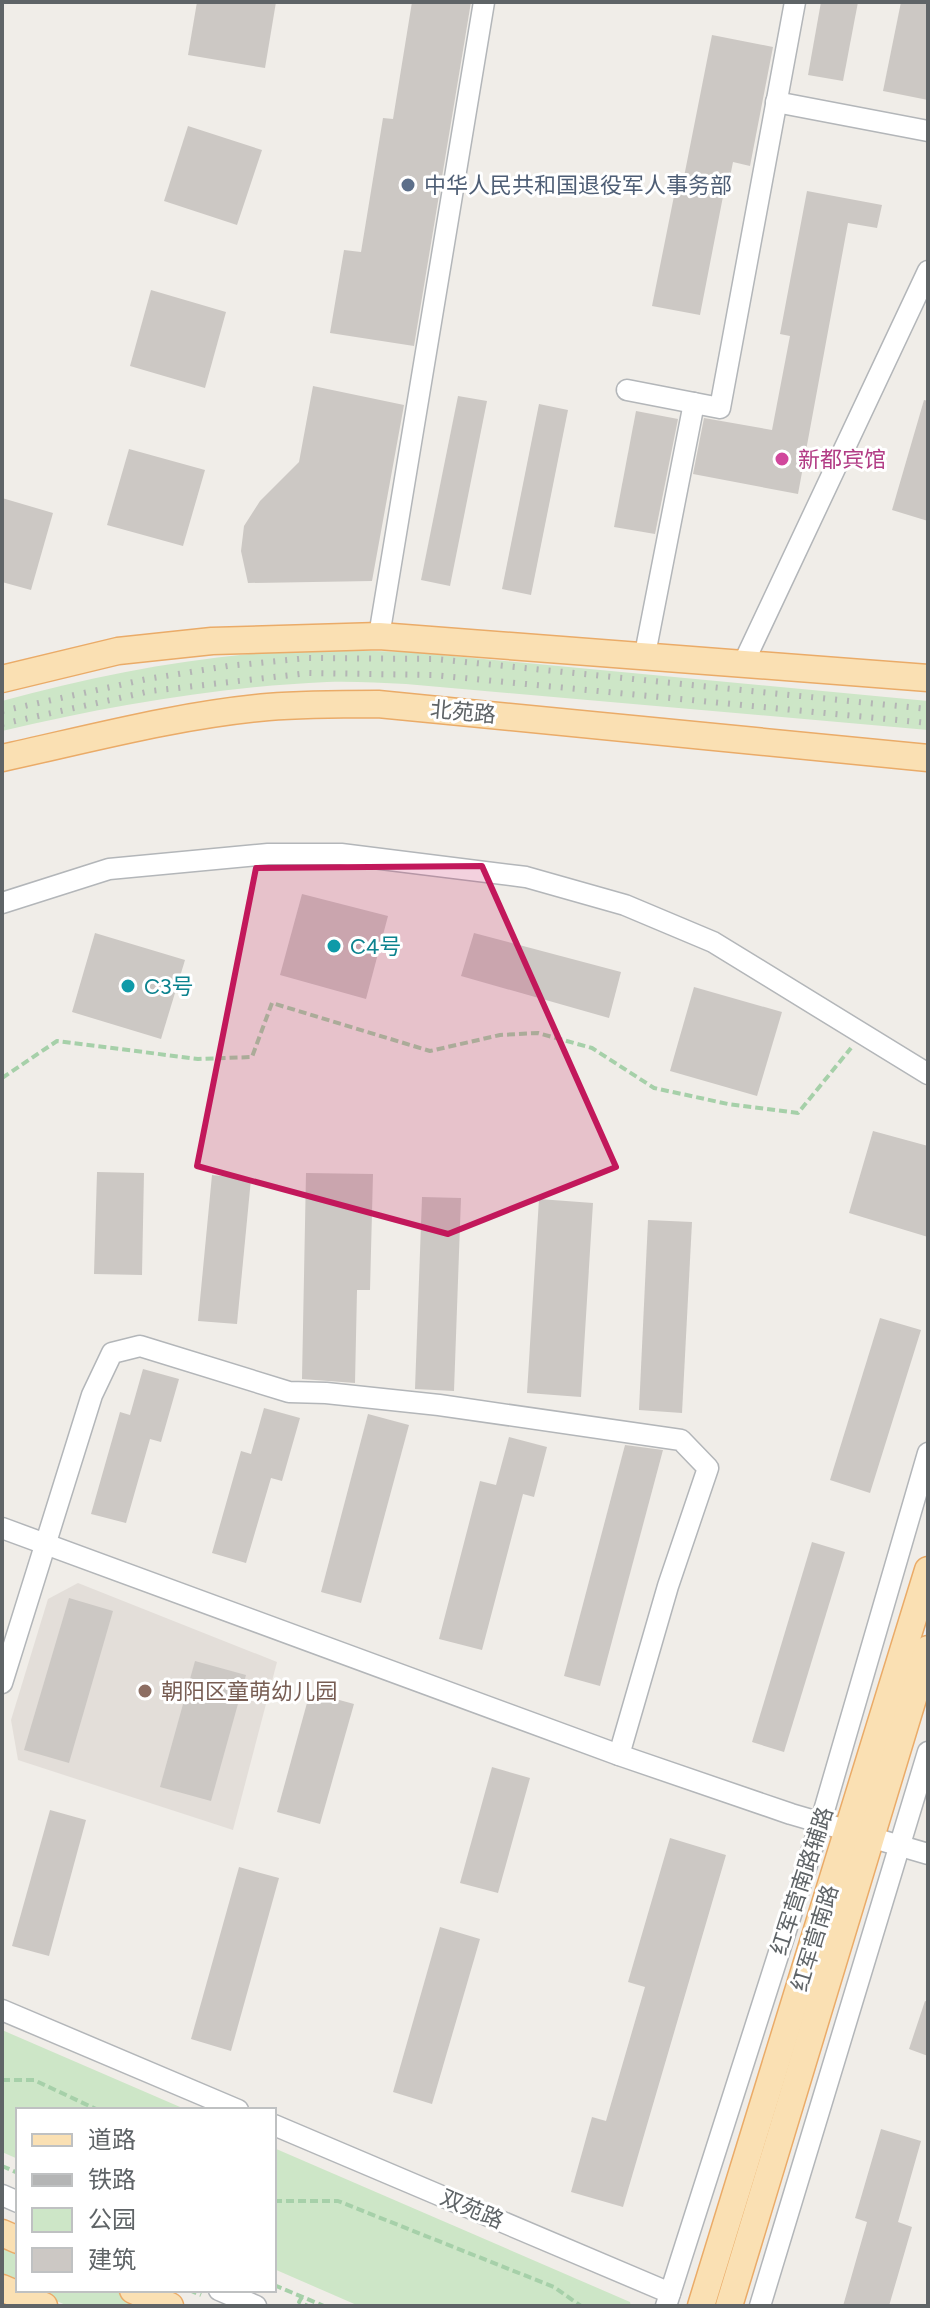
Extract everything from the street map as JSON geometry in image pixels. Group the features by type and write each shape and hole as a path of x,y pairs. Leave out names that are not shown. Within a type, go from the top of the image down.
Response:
{"main road":[{"path":"2,679 118,651 212,641 379,636 928,678"},
{"name":"北苑路","path":"2,758 158,724 266,707 350,704 441,710 928,758"},
{"name":"红军营南路","path":"729,2306 860,1833 928,1570"},
{"name":"红军营南路","path":"701,2306 860,1833 928,1649"},
{"path":"2,2288 44,2306"},
{"path":"138,2292 170,2306"}],"street":[{"path":"379,636 484,2"},
{"path":"627,390 720,408 795,2"},
{"path":"776,102 928,131"},
{"path":"743,664 928,271"},
{"path":"645,654 694,403"},
{"path":"2,903 109,869 268,854 341,854 526,877 625,905 713,942 928,1074"},
{"path":"2,1683 92,1395 112,1353 140,1346 289,1392 439,1405 681,1440 708,1468 668,1586 619,1755"},
{"name":"红军营南路辅路","path":"668,2300 821,1821 928,1453"},
{"path":"2,1528 619,1755 791,1814 928,1854"},
{"path":"760,2306 928,1752"},
{"path":"2,2010 233,2108"},
{"name":"双苑路","path":"276,2126 668,2300"},
{"path":"224,2292 256,2306"}],"path":[{"path":"2,1078 57,1041 198,1059 252,1057 272,1003 430,1051 500,1035 538,1033 592,1048 654,1088 728,1104 798,1113 862,1033"},
{"path":"2,2080 34,2080 94,2108"},
{"path":"276,2201 338,2201 554,2287 581,2306"},
{"path":"276,2286 324,2306"},
{"path":"301,2299 308,2306"}],"highlighted area":[{"path":"482,866 616,1167 448,1234 197,1166 256,868"}],"shaded area":[{"name":"朝阳区童萌幼儿园","path":"78,1583 277,1662 233,1830 18,1760 11,1720 48,1599"}],"green space":[{"path":"335,650 411,652 928,701 928,730 406,684 337,682 245,688 163,699 2,731 2,701 63,686 124,672 218,657"},
{"path":"2,2030 182,2108 16,2108 16,2158 2,2152"},
{"path":"276,2149 630,2302 631,2306 359,2306 276,2270"},
{"path":"2,2242 16,2248 16,2283 2,2277"},
{"path":"36,2292 119,2292 151,2306 68,2306"}],"building":[{"path":"197,2 276,2 265,68 188,55"},
{"name":"中华人民共和国退役军人事务部","path":"412,2 471,2 414,346 330,333 344,250 361,252 383,118 393,119"},
{"path":"821,2 858,2 843,81 808,75"},
{"path":"901,2 928,2 928,100 883,91"},
{"path":"712,35 773,47 750,166 733,162 729,182 726,181 700,315 652,306 675,191 681,192"},
{"path":"188,126 262,150 237,225 164,201"},
{"path":"807,191 882,205 877,228 848,223 798,494 693,474 704,418 772,430 790,336 780,334"},
{"path":"151,290 226,312 205,388 130,366"},
{"path":"313,386 404,405 372,581 248,583 241,551 244,526 260,501 299,462"},
{"path":"458,396 487,401 450,586 421,580"},
{"path":"924,400 928,401 928,521 892,510"},
{"path":"539,404 568,410 531,595 502,589"},
{"path":"636,411 678,419 655,534 614,527"},
{"path":"129,449 205,470 183,546 107,525"},
{"path":"2,498 53,513 31,590 2,582"},
{"name":"C4号","path":"302,894 388,916 366,999 280,975"},
{"name":"C3号","path":"95,933 185,960 161,1039 72,1012"},
{"path":"474,933 621,972 609,1018 461,976"},
{"path":"694,987 782,1012 757,1096 670,1071"},
{"path":"873,1131 928,1146 928,1237 849,1213"},
{"path":"97,1172 144,1173 142,1275 94,1274"},
{"path":"306,1173 373,1174 370,1290 357,1290 355,1383 302,1379"},
{"path":"212,1175 251,1179 237,1324 198,1321"},
{"path":"422,1197 461,1198 454,1391 415,1389"},
{"path":"539,1199 593,1203 581,1397 527,1393"},
{"path":"648,1220 692,1222 682,1413 639,1410"},
{"path":"880,1318 921,1330 870,1493 830,1480"},
{"path":"143,1369 179,1379 161,1442 150,1439 126,1523 91,1514 120,1412 130,1415"},
{"path":"264,1408 300,1418 282,1481 271,1478 246,1563 212,1553 241,1451 251,1454"},
{"path":"368,1414 409,1425 361,1603 321,1592"},
{"path":"509,1437 547,1447 534,1497 523,1494 482,1650 439,1639 480,1481 496,1485"},
{"path":"625,1445 663,1450 600,1686 564,1676"},
{"path":"812,1542 845,1552 784,1752 752,1742"},
{"path":"69,1598 113,1611 69,1763 24,1750"},
{"path":"195,1661 246,1675 211,1801 160,1787"},
{"path":"310,1692 354,1704 320,1824 277,1812"},
{"path":"492,1767 530,1778 498,1893 460,1883"},
{"path":"50,1810 86,1820 49,1956 12,1946"},
{"path":"670,1838 726,1855 623,2207 571,2192 592,2117 606,2121 645,1987 628,1982"},
{"path":"239,1867 279,1878 231,2051 191,2039"},
{"path":"440,1927 480,1939 432,2104 393,2092"},
{"path":"925,2001 928,2002 928,2056 909,2049"},
{"path":"881,2129 921,2141 898,2222 912,2227 889,2306 843,2306 867,2222 855,2218"}],"railway":[{"path":"2,711 147,679 228,666 308,658 436,659 928,709"},
{"path":"2,724 151,691 309,673 433,675 928,723"}],"place":[{"name":"中华人民共和国退役军人事务部","path":"408,185"},
{"name":"新都宾馆","path":"782,459"},
{"name":"C4号","path":"334,946"},
{"name":"C3号","path":"128,986"},
{"name":"朝阳区童萌幼儿园","path":"145,1691"}]}
